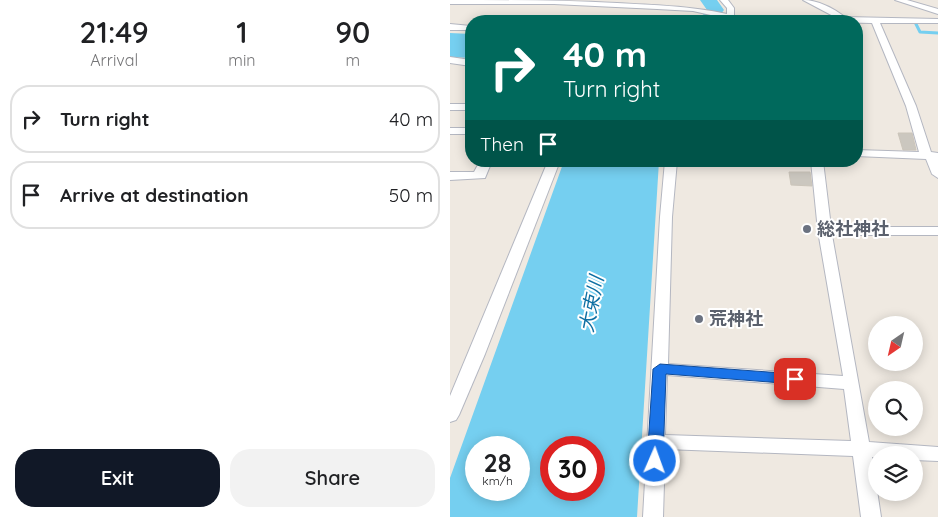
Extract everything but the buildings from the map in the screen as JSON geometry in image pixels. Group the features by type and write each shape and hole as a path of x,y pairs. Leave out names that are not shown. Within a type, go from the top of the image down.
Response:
{"street":[{"path":"694,0 701,11"},
{"path":"724,0 731,7 729,15"},
{"path":"807,0 837,15"},
{"path":"899,0 938,12"},
{"path":"916,0 924,8"},
{"path":"450,2 554,2 657,7 701,11 714,15"},
{"path":"697,15 701,11"},
{"path":"863,20 938,21"},
{"path":"875,20 938,174"},
{"path":"450,27 465,28"},
{"path":"450,60 465,62"},
{"path":"450,107 465,107"},
{"path":"450,131 465,130"},
{"path":"863,153 931,156"},
{"path":"450,176 481,176 480,172 483,167"},
{"path":"450,415 477,354 552,167"},
{"path":"654,517 670,167"},
{"path":"818,167 871,517"},
{"path":"826,231 938,231"},
{"path":"660,369 852,383"},
{"path":"656,442 861,449 938,454"}],"water":[{"path":"450,33 465,34 465,58 450,57"},
{"name":"大束川","path":"562,167 659,167 637,517 450,517 450,478 465,436 465,501 530,501 530,436 465,436"}],"waterway":[{"path":"708,0 716,10 711,15"},
{"path":"915,22 920,32 938,33"}],"place":[{"name":"総社神社","path":"807,229"},
{"name":"荒神社","path":"699,319"}],"route":[{"path":"655,461 660,369 795,379"}]}
